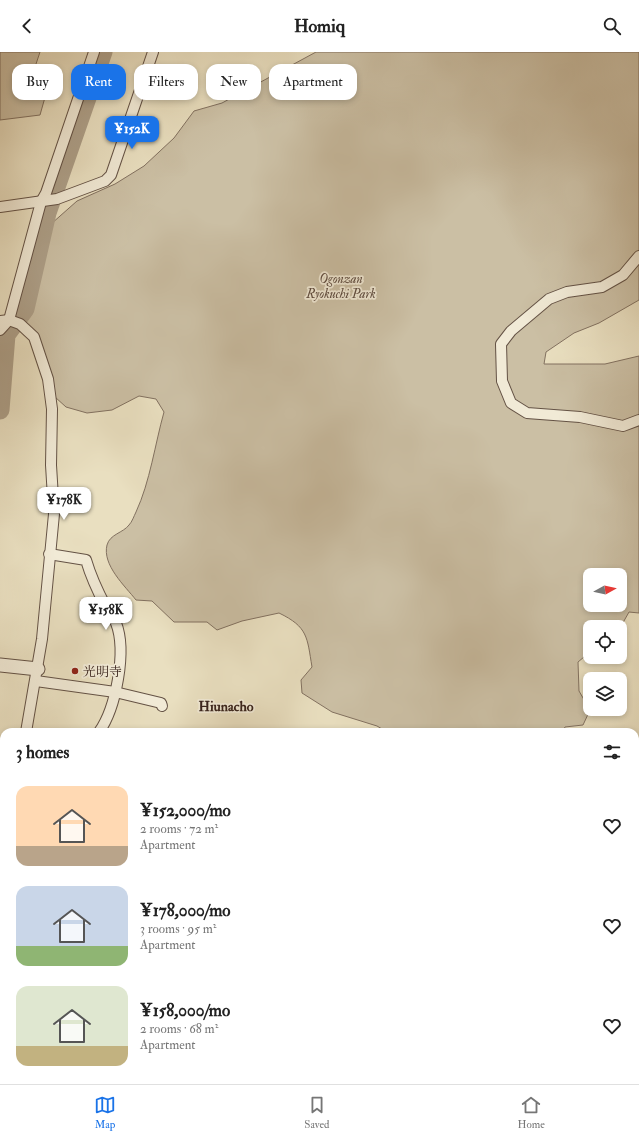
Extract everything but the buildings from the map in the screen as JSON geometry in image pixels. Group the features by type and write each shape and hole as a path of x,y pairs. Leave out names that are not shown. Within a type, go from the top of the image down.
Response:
{"street":[{"path":"0,330 6,320 48,201 46,193 94,52"},
{"path":"0,207 48,201 105,181 111,175 152,52"},
{"path":"639,256 624,275 602,287 567,292 550,299 511,331 501,344 502,381 511,402 528,413 580,417 623,426 639,420"},
{"path":"6,320 20,324 34,336 48,379 52,409 51,465 54,514 37,675 27,728"},
{"path":"49,554 86,560 92,581 116,623 120,640 120,657 115,692 105,724 102,728"},
{"path":"0,665 37,675 161,703 162,706"}],"green space":[{"path":"0,52 40,52 36,64 12,64 12,100 44,100 40,115 0,120"},
{"name":"Ogonzan Ryokuchi Park","path":"316,52 639,52 639,300 599,323 574,333 546,352 544,364 605,364 639,356 639,613 629,612 624,620 583,620 583,658 578,662 579,691 583,698 583,716 587,716 583,725 564,728 380,728 332,712 302,693 301,680 312,667 309,648 301,628 289,618 279,613 242,621 217,630 207,622 174,622 152,601 136,600 111,568 106,553 107,545 111,538 129,525 136,512 149,476 164,412 156,399 139,396 112,410 87,413 66,407 55,397 35,334 22,318 28,306 37,260 51,224 77,201 115,184 144,166 174,138 194,111 228,100 261,100 261,82 269,78 269,100 357,100 357,64 294,64"}],"waterway":[{"path":"0,410 6,335 25,309 47,213 103,52"}],"place":[{"name":"光明寺","path":"75,671"}],"district":[{"name":"Hiunacho","path":"226,706"}]}
